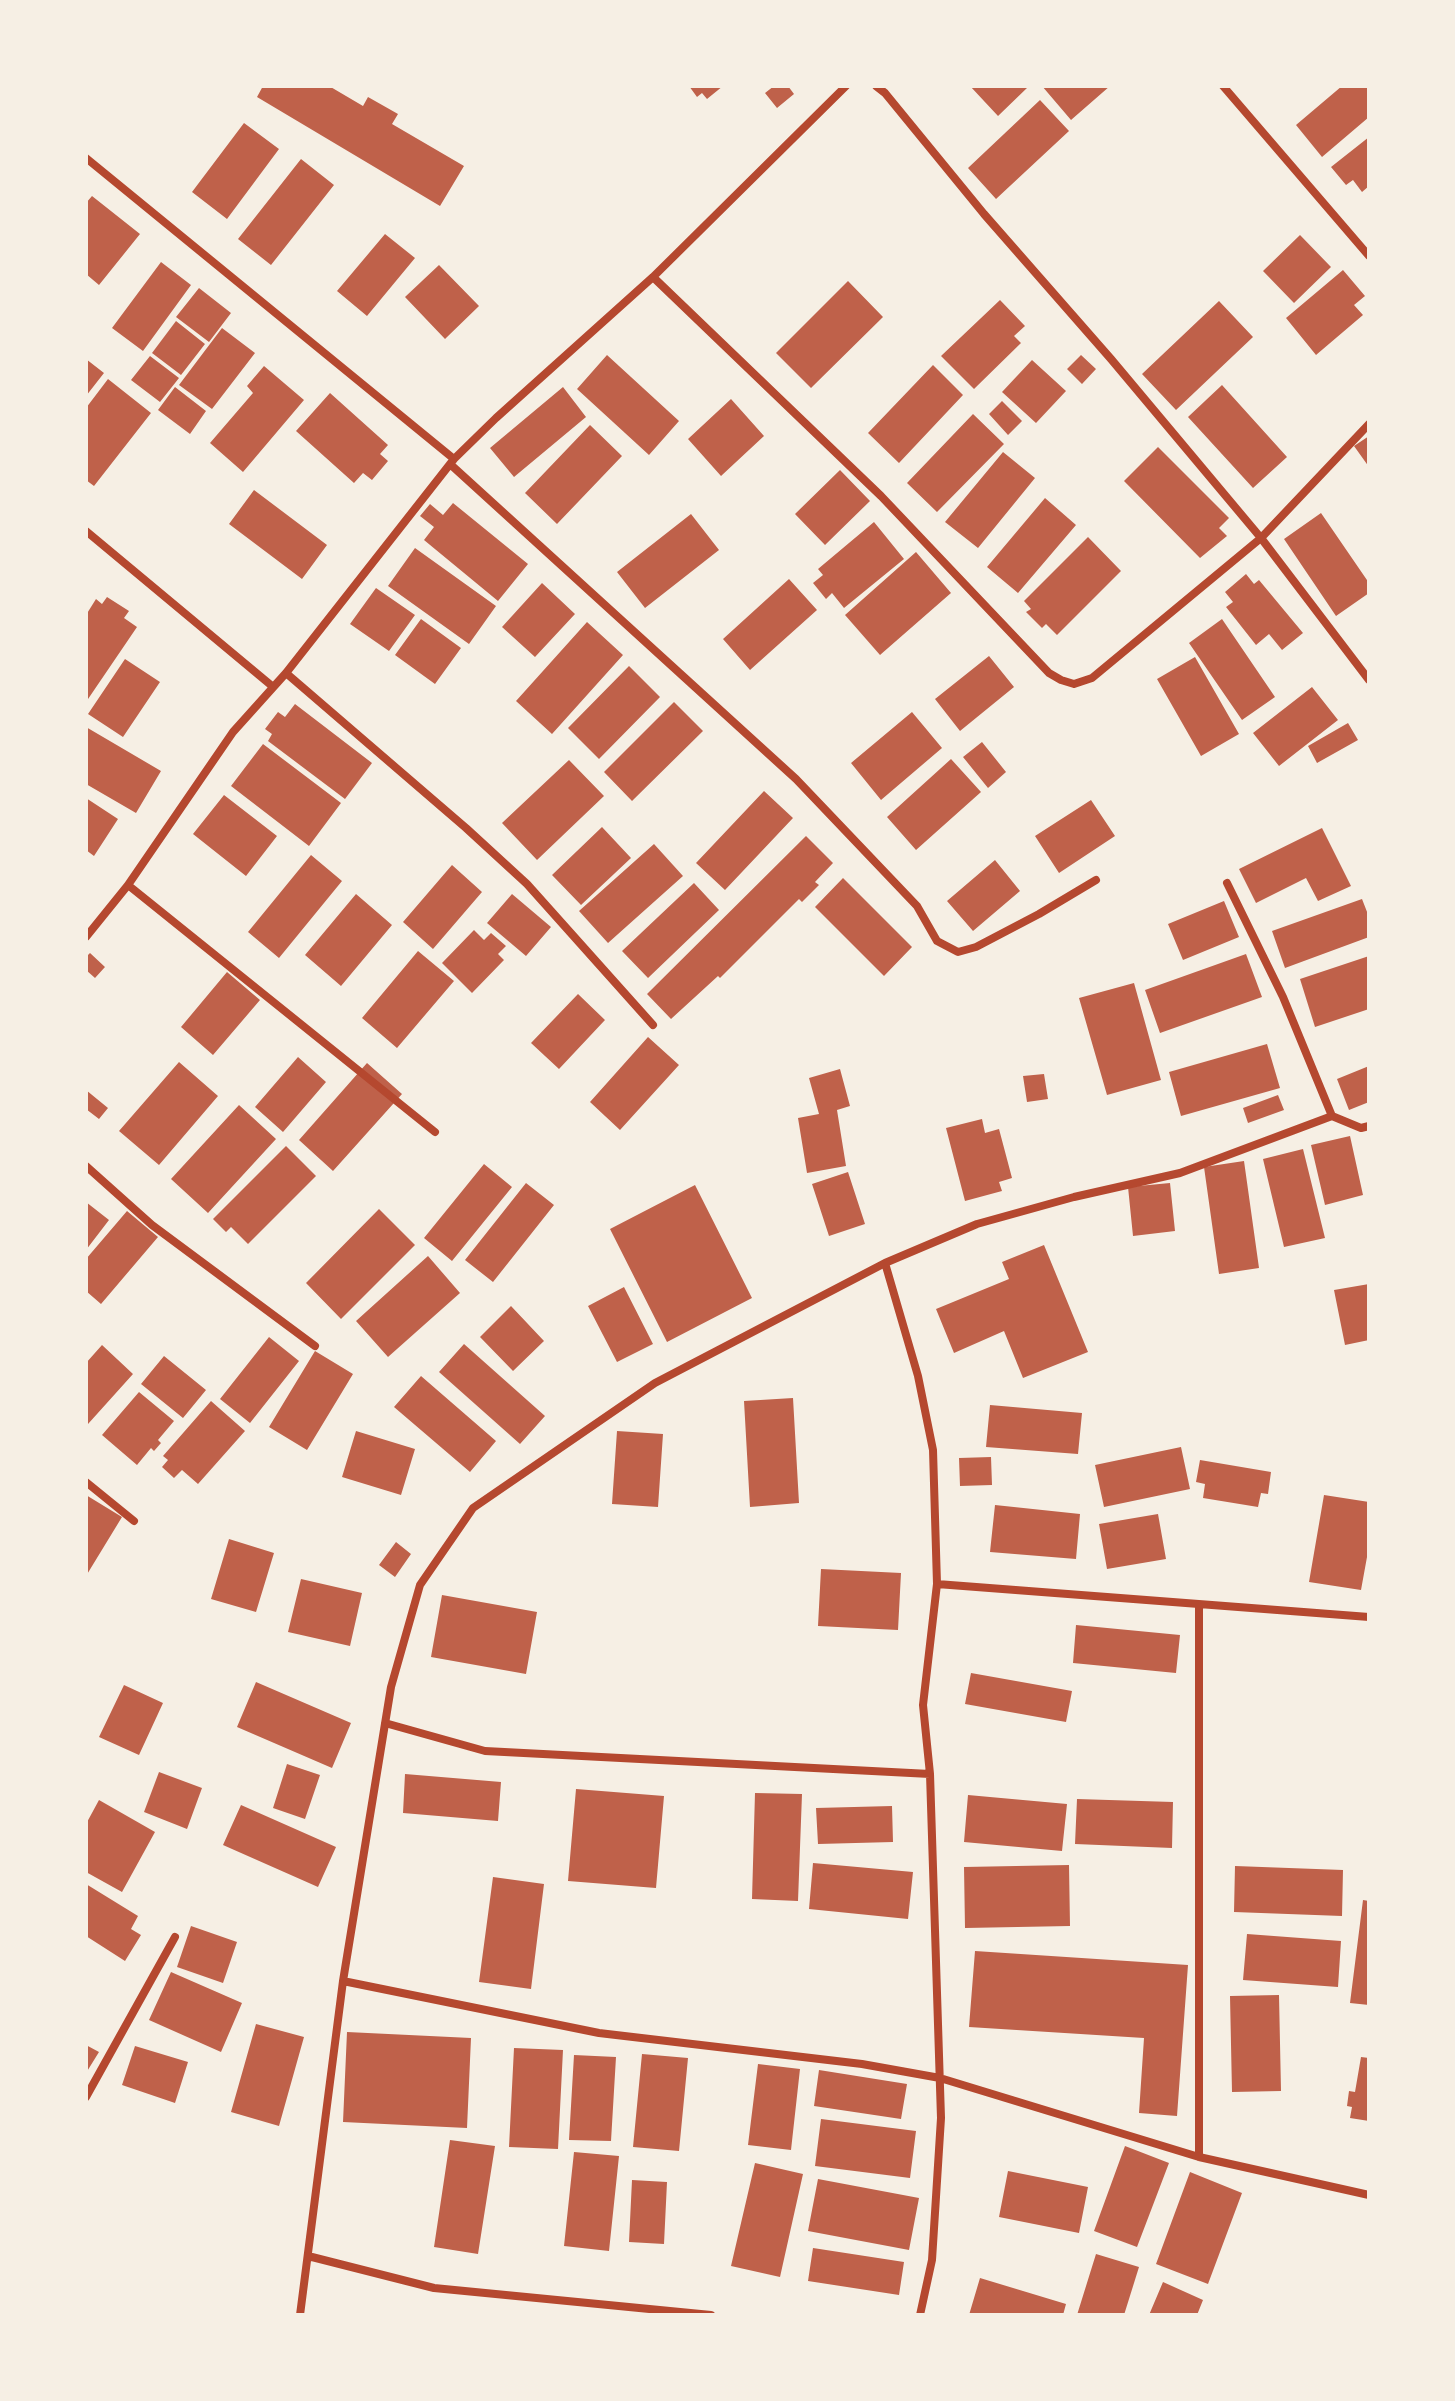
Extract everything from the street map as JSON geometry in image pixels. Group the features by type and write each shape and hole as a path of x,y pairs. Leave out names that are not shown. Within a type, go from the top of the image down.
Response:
{"street":[{"path":"86,937 128,885 233,732 286,673 452,461 653,277 846,86"},
{"path":"876,86 1261,538 1369,680"},
{"path":"1223,86 1369,256"},
{"path":"86,158 452,461 796,779 917,906 937,941 958,952 976,947 1096,880"},
{"path":"653,277 881,496 1049,673 1074,684 1092,678 1261,538 1369,424"},
{"path":"86,531 272,686"},
{"path":"286,673 527,884 653,1025"},
{"path":"1227,883 1283,997 1332,1116"},
{"path":"128,885 435,1132"},
{"path":"300,2315 343,1981 391,1687 420,1585 473,1508 655,1383 885,1263 977,1224 1074,1197 1180,1173 1332,1116 1361,1128 1369,1126"},
{"path":"86,1166 152,1225 315,1346"},
{"path":"885,1263 918,1376 933,1450 937,1584 923,1705 930,1774 941,2118 932,2260 920,2315"},
{"path":"86,1482 134,1521"},
{"path":"937,1584 1369,1617"},
{"path":"1199,1605 1199,2157"},
{"path":"385,1723 485,1751 930,1774"},
{"path":"86,2097 175,1937"},
{"path":"343,1981 599,2033 862,2064 940,2078 1199,2157 1369,2195"},
{"path":"308,2256 434,2288 711,2315"}],"building":[{"path":"263,86 329,86 363,106 368,97 398,114 392,124 464,166 440,206 257,97"},
{"path":"689,86 723,86 707,99 702,93 697,97"},
{"path":"774,86 788,86 794,94 777,108 765,93"},
{"path":"970,86 1025,86 1027,88 998,116"},
{"path":"1042,86 1110,86 1071,120"},
{"path":"1342,86 1369,86 1369,117 1322,157 1296,125"},
{"path":"1040,100 1069,131 996,199 968,168"},
{"path":"244,123 279,149 227,219 192,192"},
{"path":"1369,137 1369,186 1362,192 1353,180 1346,185 1331,167"},
{"path":"301,159 334,185 271,265 238,239"},
{"path":"92,196 140,234 99,285 86,274 86,203"},
{"path":"385,234 415,258 367,316 337,291"},
{"path":"1300,235 1331,267 1294,303 1263,271"},
{"path":"161,262 191,285 143,351 112,328"},
{"path":"439,265 479,306 445,339 405,297"},
{"path":"1343,270 1365,296 1354,305 1363,315 1316,355 1286,318"},
{"path":"848,281 883,317 811,388 776,353"},
{"path":"199,288 231,313 209,342 176,317"},
{"path":"1000,300 1025,326 1014,336 1021,343 974,389 941,356"},
{"path":"1219,301 1253,337 1176,410 1142,374"},
{"path":"176,321 205,344 181,375 152,353"},
{"path":"222,328 255,353 212,409 179,385"},
{"path":"607,355 679,421 649,455 577,389"},
{"path":"1081,355 1096,369 1082,384 1067,369"},
{"path":"150,356 179,378 160,402 131,380"},
{"path":"86,359 104,373 86,396"},
{"path":"1032,360 1066,391 1036,423 1002,392"},
{"path":"933,365 963,395 899,463 868,433"},
{"path":"264,366 304,400 243,472 210,443 253,393 247,386"},
{"path":"108,379 151,413 94,486 86,480 86,408"},
{"path":"1222,385 1287,457 1253,488 1188,417"},
{"path":"175,387 206,411 190,434 158,410"},
{"path":"563,387 586,417 514,477 490,448"},
{"path":"330,393 388,445 380,454 388,461 372,480 363,473 354,483 296,431"},
{"path":"731,399 764,436 721,476 688,439"},
{"path":"1002,401 1022,421 1008,435 989,414"},
{"path":"973,414 1004,444 937,512 907,483"},
{"path":"590,425 622,456 557,524 525,493"},
{"path":"1369,436 1369,467 1354,446"},
{"path":"1158,447 1229,518 1219,528 1227,536 1200,558 1124,481"},
{"path":"1003,452 1035,478 978,548 945,522"},
{"path":"840,470 870,501 825,545 795,514"},
{"path":"254,490 327,545 302,579 229,524"},
{"path":"1045,498 1076,525 1018,593 987,567"},
{"path":"453,503 528,564 498,601 424,540 434,527 420,516 430,504 443,515"},
{"path":"1321,513 1369,583 1369,593 1336,616 1284,539"},
{"path":"691,514 719,550 645,608 617,572"},
{"path":"874,522 904,559 844,608 832,593 826,599 813,583 823,575 818,569"},
{"path":"1088,537 1121,571 1057,635 1046,624 1042,628 1026,612 1031,609 1024,601"},
{"path":"415,548 496,606 469,644 388,586"},
{"path":"916,552 951,593 880,655 845,615"},
{"path":"1246,574 1254,584 1259,580 1303,633 1282,650 1269,634 1256,645 1226,607 1233,602 1225,592"},
{"path":"789,579 817,610 750,670 723,639"},
{"path":"542,583 575,614 535,657 502,627"},
{"path":"376,588 415,615 389,651 350,624"},
{"path":"107,597 129,611 124,618 137,627 86,702 86,615 96,599 102,604"},
{"path":"421,619 461,648 435,684 395,655"},
{"path":"1222,619 1275,697 1242,720 1189,643"},
{"path":"587,622 623,655 552,734 516,701"},
{"path":"989,656 1014,687 960,731 935,699"},
{"path":"1195,657 1239,734 1201,756 1157,679"},
{"path":"125,659 160,682 123,737 88,714"},
{"path":"629,666 660,697 599,759 568,728"},
{"path":"1312,687 1338,720 1279,766 1253,733"},
{"path":"674,702 703,731 632,801 604,772"},
{"path":"295,704 372,763 345,799 268,741 272,734 265,729 278,712 285,717"},
{"path":"912,712 942,748 881,800 851,763"},
{"path":"1348,723 1358,740 1317,763 1308,746"},
{"path":"86,727 161,771 136,813 86,784"},
{"path":"982,742 1006,772 988,788 963,757"},
{"path":"263,744 341,803 309,846 231,786"},
{"path":"951,759 981,792 916,850 887,817"},
{"path":"569,760 604,796 537,860 502,823"},
{"path":"764,791 793,818 725,890 696,863"},
{"path":"224,795 277,836 246,876 193,834"},
{"path":"86,798 118,819 94,856 86,850"},
{"path":"1091,800 1115,836 1059,873 1035,836"},
{"path":"602,827 631,858 581,905 552,875"},
{"path":"1322,828 1351,886 1318,901 1306,878 1256,903 1239,869"},
{"path":"806,836 833,863 815,882 819,885 802,902 799,899 720,978 718,976 671,1019 647,994"},
{"path":"654,844 683,876 608,943 579,911"},
{"path":"311,855 342,881 279,958 248,932"},
{"path":"995,860 1020,891 973,931 947,901"},
{"path":"452,865 482,892 433,949 403,922"},
{"path":"843,878 912,947 884,976 815,907"},
{"path":"694,883 719,910 648,978 622,951"},
{"path":"356,894 392,925 341,986 305,955"},
{"path":"512,894 551,927 526,956 487,923"},
{"path":"1362,899 1369,917 1369,937 1285,968 1272,931"},
{"path":"1224,901 1239,937 1183,960 1168,924"},
{"path":"474,930 484,940 491,933 506,946 498,954 504,960 472,993 442,963"},
{"path":"418,951 454,981 397,1048 362,1018"},
{"path":"90,953 105,967 95,978 86,970 86,957"},
{"path":"1246,954 1262,997 1160,1033 1145,990"},
{"path":"1369,956 1369,1009 1315,1027 1300,979"},
{"path":"227,972 260,1000 213,1055 181,1027"},
{"path":"1134,983 1161,1080 1107,1095 1079,998"},
{"path":"578,994 605,1020 559,1069 531,1043"},
{"path":"648,1037 679,1065 620,1130 590,1102"},
{"path":"1267,1044 1280,1088 1181,1116 1169,1072"},
{"path":"298,1057 326,1082 283,1132 255,1107"},
{"path":"179,1062 218,1096 159,1165 119,1131"},
{"path":"367,1063 402,1094 333,1171 299,1140"},
{"path":"1369,1066 1369,1102 1349,1110 1337,1079"},
{"path":"840,1069 850,1106 837,1110 846,1166 807,1173 798,1118 819,1114 809,1078"},
{"path":"1044,1074 1048,1099 1027,1102 1023,1076"},
{"path":"86,1090 108,1108 99,1119 86,1109"},
{"path":"1278,1095 1284,1110 1248,1123 1243,1108"},
{"path":"239,1105 276,1139 208,1213 171,1179"},
{"path":"982,1119 985,1133 999,1129 1012,1178 999,1182 1002,1191 965,1201 946,1128"},
{"path":"1350,1136 1363,1195 1325,1205 1311,1145"},
{"path":"286,1146 316,1176 248,1244 231,1227 226,1232 213,1219"},
{"path":"1303,1149 1325,1238 1284,1247 1263,1159"},
{"path":"1244,1161 1259,1268 1219,1274 1204,1167"},
{"path":"484,1164 512,1187 452,1261 424,1238"},
{"path":"848,1172 865,1224 829,1236 812,1184"},
{"path":"526,1183 554,1205 493,1282 465,1260"},
{"path":"1170,1183 1175,1231 1133,1236 1128,1187"},
{"path":"695,1185 752,1298 667,1342 610,1229"},
{"path":"86,1202 109,1220 86,1250"},
{"path":"379,1209 415,1245 341,1319 306,1283"},
{"path":"127,1211 158,1237 101,1304 86,1291 86,1259"},
{"path":"1044,1245 1088,1352 1023,1378 1004,1331 954,1353 936,1309 1009,1279 1002,1262"},
{"path":"428,1256 460,1293 388,1357 356,1321"},
{"path":"1369,1284 1369,1340 1345,1345 1334,1290"},
{"path":"624,1287 653,1344 617,1362 588,1306"},
{"path":"511,1306 544,1341 513,1371 480,1337"},
{"path":"269,1337 299,1361 250,1423 220,1399"},
{"path":"464,1344 545,1416 520,1444 439,1372"},
{"path":"102,1345 133,1374 88,1424 86,1363"},
{"path":"315,1351 353,1374 307,1450 269,1427"},
{"path":"164,1356 206,1390 183,1418 141,1384"},
{"path":"421,1376 496,1441 470,1472 394,1407"},
{"path":"139,1392 174,1421 158,1440 161,1443 154,1451 151,1448 137,1465 102,1435"},
{"path":"793,1398 799,1503 750,1507 744,1401"},
{"path":"211,1401 245,1431 198,1484 182,1470 174,1478 162,1467 168,1460 163,1456"},
{"path":"990,1405 1082,1413 1078,1454 986,1447"},
{"path":"356,1431 415,1449 401,1495 342,1477"},
{"path":"617,1431 663,1434 658,1507 612,1504"},
{"path":"1181,1447 1190,1489 1104,1507 1095,1465"},
{"path":"991,1457 992,1485 960,1486 959,1458"},
{"path":"1200,1460 1271,1472 1268,1494 1261,1493 1258,1507 1203,1498 1205,1484 1196,1482"},
{"path":"86,1495 122,1517 86,1576"},
{"path":"1324,1495 1369,1502 1369,1546 1361,1590 1309,1582"},
{"path":"995,1505 1080,1514 1076,1559 990,1552"},
{"path":"1158,1514 1166,1559 1107,1569 1099,1524"},
{"path":"229,1539 274,1553 256,1612 211,1599"},
{"path":"396,1542 411,1554 395,1577 379,1565"},
{"path":"821,1569 901,1573 898,1630 818,1626"},
{"path":"301,1579 362,1593 350,1646 288,1632"},
{"path":"442,1595 537,1612 526,1674 431,1657"},
{"path":"1076,1625 1180,1635 1176,1673 1073,1663"},
{"path":"971,1673 1072,1691 1066,1722 965,1704"},
{"path":"256,1682 351,1723 332,1768 237,1727"},
{"path":"124,1685 163,1703 139,1755 99,1737"},
{"path":"287,1764 320,1775 305,1819 273,1808"},
{"path":"159,1772 202,1788 187,1829 144,1812"},
{"path":"405,1774 501,1782 498,1821 403,1813"},
{"path":"576,1789 664,1796 656,1888 568,1881"},
{"path":"755,1793 802,1794 798,1901 752,1899"},
{"path":"968,1795 1067,1804 1062,1851 964,1842"},
{"path":"1077,1799 1173,1802 1172,1848 1075,1844"},
{"path":"99,1800 155,1832 122,1892 86,1872 86,1824"},
{"path":"241,1805 336,1847 318,1887 223,1845"},
{"path":"892,1806 893,1842 818,1844 816,1808"},
{"path":"813,1863 913,1872 908,1919 809,1909"},
{"path":"1069,1865 1070,1926 965,1928 964,1867"},
{"path":"1235,1866 1343,1870 1342,1916 1234,1912"},
{"path":"493,1877 544,1884 531,1989 479,1982"},
{"path":"86,1884 138,1916 131,1929 141,1935 125,1961 86,1936"},
{"path":"1363,1900 1369,1901 1369,2005 1350,2003"},
{"path":"191,1926 237,1942 223,1983 177,1967"},
{"path":"1247,1934 1341,1941 1338,1987 1243,1980"},
{"path":"975,1951 1188,1965 1177,2116 1139,2113 1144,2038 969,2027"},
{"path":"171,1972 242,2003 221,2052 149,2020"},
{"path":"1279,1995 1281,2091 1232,2092 1230,1996"},
{"path":"256,2024 304,2037 279,2126 231,2112"},
{"path":"347,2032 471,2038 467,2128 343,2122"},
{"path":"86,2045 99,2052 86,2073"},
{"path":"135,2046 188,2062 175,2103 122,2085"},
{"path":"514,2048 563,2050 558,2149 509,2147"},
{"path":"642,2054 688,2058 679,2151 633,2147"},
{"path":"574,2055 616,2057 611,2141 569,2140"},
{"path":"1361,2057 1369,2058 1369,2121 1350,2118 1352,2107 1347,2106 1349,2091 1355,2092"},
{"path":"758,2064 800,2069 791,2150 748,2145"},
{"path":"819,2070 907,2084 901,2119 814,2106"},
{"path":"821,2119 916,2131 910,2178 815,2166"},
{"path":"450,2140 495,2146 478,2254 434,2247"},
{"path":"1125,2146 1169,2163 1137,2247 1094,2231"},
{"path":"574,2152 619,2156 609,2251 564,2246"},
{"path":"755,2163 803,2174 780,2277 731,2266"},
{"path":"1008,2171 1088,2187 1079,2233 999,2217"},
{"path":"1190,2172 1242,2193 1208,2284 1156,2264"},
{"path":"818,2179 919,2198 909,2250 808,2231"},
{"path":"632,2180 667,2182 664,2244 629,2242"},
{"path":"813,2248 904,2262 899,2295 808,2281"},
{"path":"1096,2254 1139,2267 1124,2315 1077,2315"},
{"path":"980,2278 1066,2304 1063,2315 969,2315"},
{"path":"1163,2282 1203,2300 1197,2315 1149,2315"}]}
